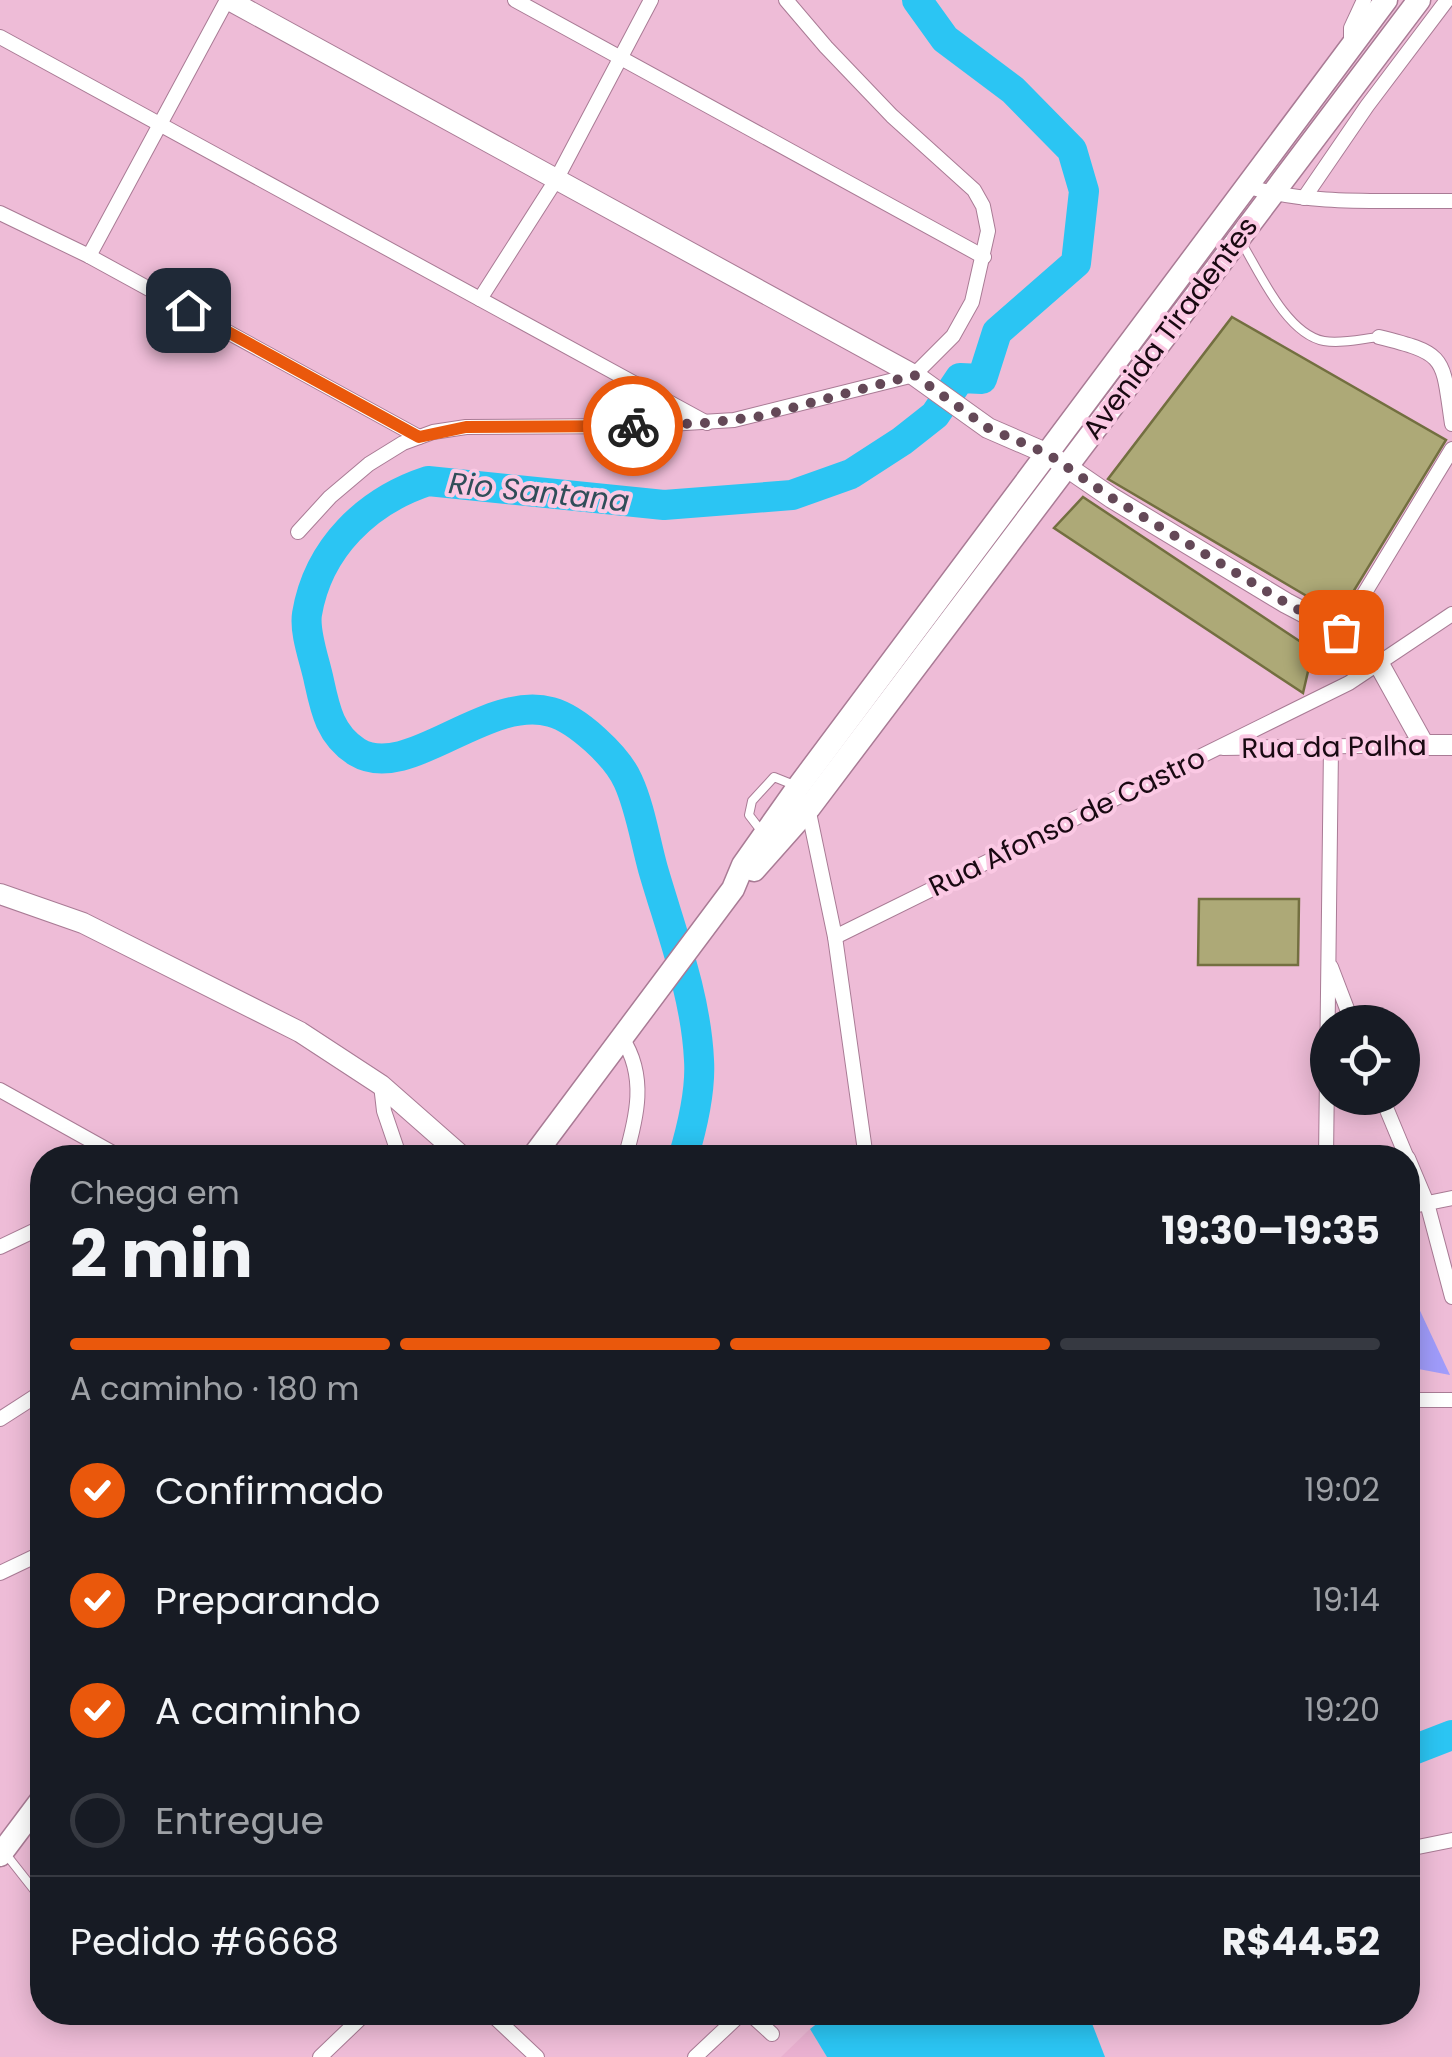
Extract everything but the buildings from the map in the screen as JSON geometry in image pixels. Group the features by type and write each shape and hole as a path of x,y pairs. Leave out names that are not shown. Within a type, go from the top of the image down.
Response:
{"main road":[{"path":"542,1145 1056,461 1246,186 1386,0"},
{"name":"Avenida Tiradentes","path":"1056,461 1239,238 1419,0"},
{"path":"2,1853 30,1815"}],"street":[{"path":"89,256 228,0 914,375 963,413 1056,461 1286,603 1341,632 1378,664 1424,745"},
{"path":"515,0 984,257"},
{"path":"480,299 556,180 650,0"},
{"path":"298,532 330,497 369,464 419,437 466,427 707,423 762,416 914,375 941,351 972,302 984,257 988,222 974,190 892,116 786,0"},
{"path":"1352,46 1352,28 1364,0"},
{"path":"1304,198 1447,0"},
{"path":"0,37 707,423"},
{"path":"1246,186 1304,198 1452,202"},
{"path":"0,213 89,256 419,437"},
{"path":"1379,336 1429,352 1444,368 1452,424"},
{"path":"1341,632 1452,448"},
{"name":"Rua Afonso de Castro","path":"834,937 1349,683 1452,614"},
{"name":"Rua da Palha","path":"1217,748 1452,745"},
{"path":"1323,1145 1331,747"},
{"path":"804,797 834,937 864,1145"},
{"path":"0,894 82,923 300,1032 381,1086 449,1145"},
{"path":"1327,957 1345,1005"},
{"path":"622,1038 634,1055 638,1096 628,1145"},
{"path":"381,1086 384,1111 396,1145"},
{"path":"0,1090 99,1145"},
{"path":"1389,1115 1402,1145"},
{"path":"1420,1186 1452,1296"},
{"path":"1420,1205 1452,1198"},
{"path":"0,1247 30,1233"},
{"path":"0,1418 30,1399"},
{"path":"1420,1400 1452,1400"},
{"path":"0,1574 30,1559"},
{"path":"1420,1847 1452,1840"},
{"path":"320,2057 353,2025"},
{"path":"503,2025 537,2057"},
{"path":"695,2057 731,2025"},
{"path":"761,2025 772,2034"}],"lane":[{"path":"1239,238 1276,301 1301,332 1328,342 1379,336"},
{"path":"771,839 749,815 752,801 774,777 804,797"},
{"path":"2,1853 30,1886"}],"shaded area":[{"path":"1420,1311 1450,1375 1420,1369"},
{"path":"810,2029 827,2057 781,2057"}],"water":[{"path":"815,2025 1093,2025 1105,2057 827,2057 810,2029"}],"waterway":[{"name":"Rio Santana","path":"687,1145 699,1072 693,1011 636,802 623,771 572,722 551,712 526,710 500,715 400,756 377,758 357,752 341,738 327,711 308,638 307,614 322,568 349,530 385,501 428,481 664,505 792,495 851,474 935,415 960,378 982,379 997,332 1076,263 1084,191 1072,150 1013,90 945,39 917,0"},
{"name":"Rio Santana","path":"1420,1747 1452,1735"}],"way so far":[{"path":"633,426 762,416 914,375 963,413 1048,454 1112,498 1341,632"}],"route":[{"path":"188,310 419,437 466,427 633,426"}]}
